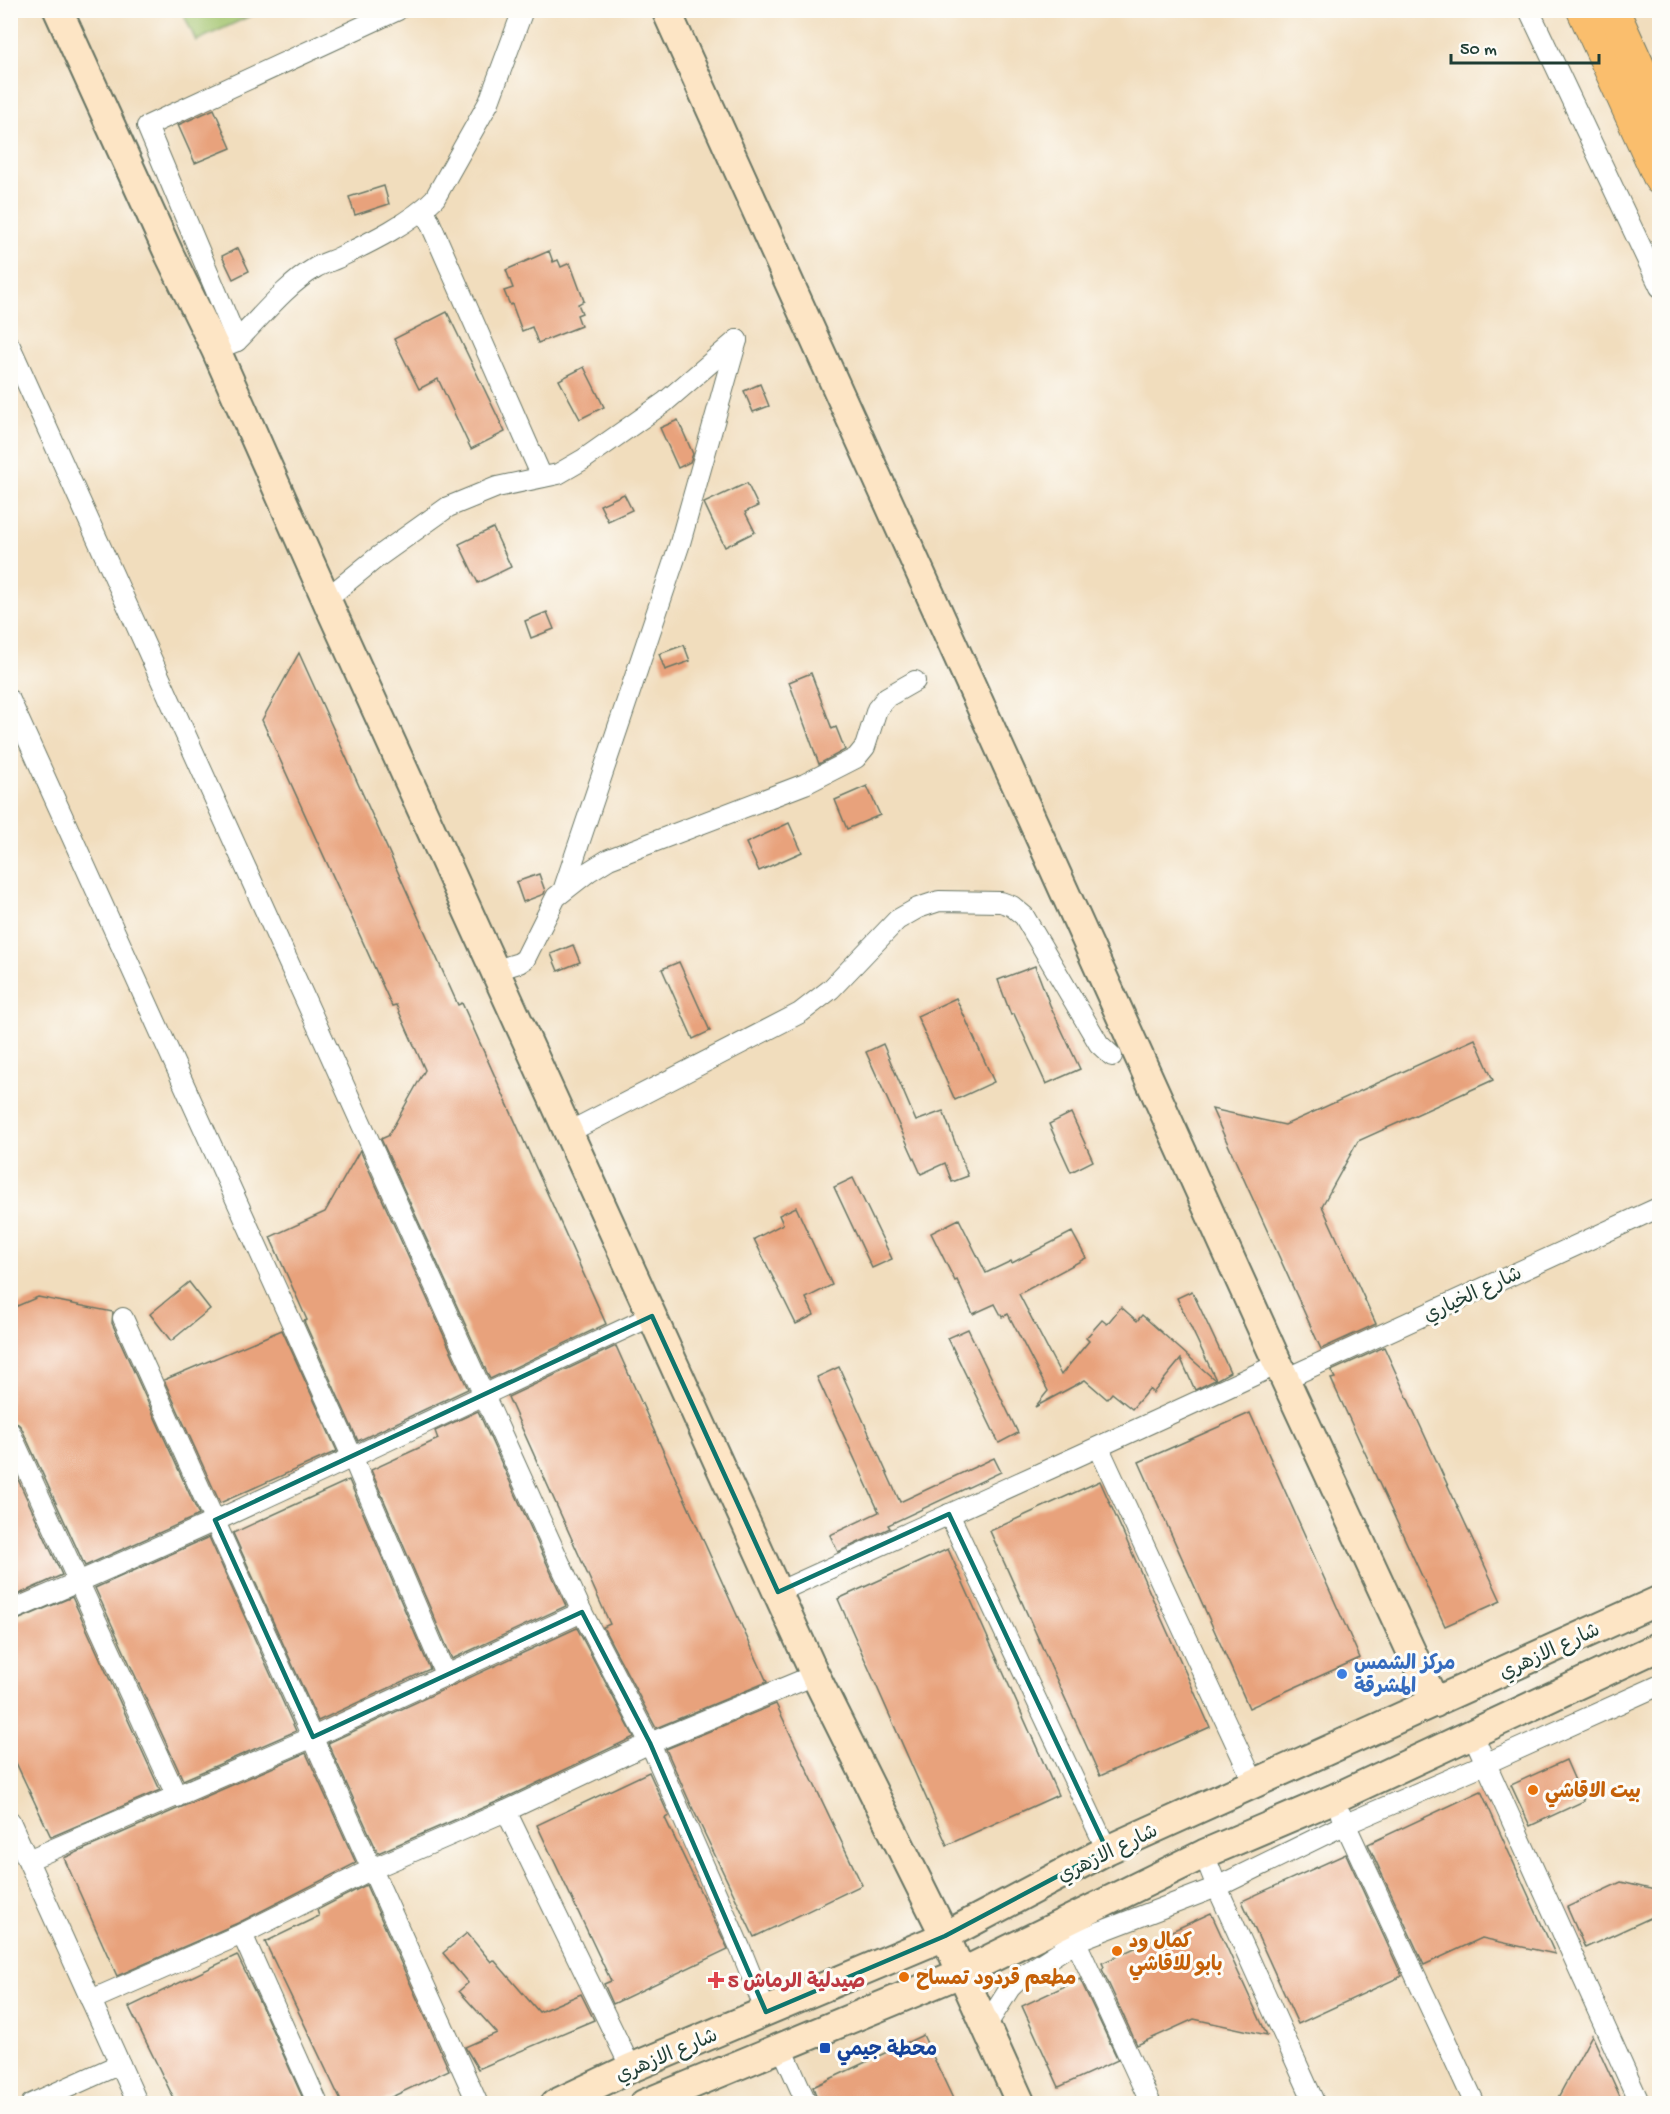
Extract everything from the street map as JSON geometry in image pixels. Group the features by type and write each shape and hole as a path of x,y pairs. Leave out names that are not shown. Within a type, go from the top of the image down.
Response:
{"main road":[{"path":"1583,10 1659,175"},
{"path":"1612,10 1659,114"}],"street":[{"path":"58,10 170,256 226,346"},
{"path":"398,10 147,126 226,346 326,599 815,1675 945,1936 1021,2103"},
{"path":"226,346 315,268 361,246 424,209 435,198 489,102 523,10"},
{"path":"666,10 1282,1372 1435,1703"},
{"path":"1529,10 1659,287"},
{"path":"424,209 542,477"},
{"path":"326,599 375,559 448,507 497,487 558,474 584,459 665,402 737,340 680,543 564,888"},
{"path":"10,346 582,1612 650,1743 766,2012"},
{"path":"496,970 525,959 556,897 564,888 609,859 805,784 856,758 865,747 877,709 887,698 915,681"},
{"path":"10,700 352,1456 446,1676"},
{"path":"569,1132 800,1013 831,989 897,920 918,908 939,901 1000,902 1012,906 1024,916 1099,1044 1112,1056"},
{"name":"شارع الخياري","path":"778,1592 1099,1448 1282,1372 1659,1207"},
{"path":"10,1611 215,1520 652,1316"},
{"path":"123,1318 478,2103"},
{"path":"10,1432 177,1797"},
{"path":"1099,1448 1255,1785"},
{"path":"949,1514 1107,1850"},
{"name":"شارع الازهري","path":"555,2103 631,2068 945,1936 1107,1850 1255,1785 1659,1600"},
{"path":"28,1860 313,1737 582,1612"},
{"name":"شارع الازهري","path":"644,2103 1071,1931 1204,1854 1333,1800 1659,1646"},
{"path":"91,2000 242,1934 372,1869 506,1811 650,1743 815,1675"},
{"path":"986,2026 1010,1988 1071,1931 1217,1887 1346,1824 1659,1685"},
{"path":"1473,1735 1640,2103"},
{"path":"1333,1800 1475,2103"},
{"path":"506,1811 631,2068"},
{"path":"10,1821 138,2103"},
{"path":"1204,1854 1315,2103"},
{"path":"1071,1931 1152,2103"},
{"path":"242,1934 318,2103"},
{"path":"782,2048 807,2103"},
{"path":"31,2103 120,2064"}],"highlighted area":[{"path":"652,1316 778,1592 949,1514 1107,1850 945,1936 766,2012 650,1743 582,1612 313,1737 215,1520"}],"green space":[{"path":"182,11 261,11 196,41"}],"building":[{"path":"214,109 231,148 195,163 178,125"},
{"path":"384,186 389,204 355,215 349,197"},
{"path":"238,248 249,271 233,279 222,256"},
{"path":"549,251 553,262 558,260 561,267 570,263 584,301 578,304 582,313 577,315 581,326 538,343 532,327 522,331 512,304 510,305 504,291 513,288 506,270"},
{"path":"447,312 505,432 471,449 438,379 419,389 394,339"},
{"path":"584,367 604,407 580,419 559,380"},
{"path":"760,384 769,406 753,412 744,391"},
{"path":"678,420 693,454 690,462 678,468 660,428"},
{"path":"747,483 758,506 745,512 755,532 725,547 704,503"},
{"path":"624,494 632,510 608,521 600,505"},
{"path":"493,528 511,567 478,583 459,544"},
{"path":"547,612 554,629 531,638 525,621"},
{"path":"684,645 690,661 665,670 659,654"},
{"path":"299,653 458,1005 462,1003 606,1324 490,1379 381,1139 388,1136 425,1070 396,1005 392,1006 262,720"},
{"path":"811,673 832,729 836,727 845,750 819,764 789,682"},
{"path":"867,786 880,815 847,829 835,800"},
{"path":"789,823 802,852 759,871 746,843"},
{"path":"539,874 544,894 523,902 516,882"},
{"path":"573,945 580,962 558,971 551,954"},
{"path":"679,962 710,1031 693,1039 662,969"},
{"path":"1035,966 1050,1005 1080,1069 1046,1084 1014,1014 1011,1015 998,980"},
{"path":"956,998 994,1082 955,1100 917,1016"},
{"path":"1475,1039 1493,1080 1358,1141 1322,1206 1376,1324 1321,1349 1212,1109 1285,1125"},
{"path":"883,1044 916,1121 943,1111 968,1176 952,1182 945,1163 921,1174 866,1052"},
{"path":"1071,1113 1093,1161 1071,1172 1049,1124"},
{"path":"360,1150 468,1389 358,1441 304,1321 307,1320 270,1237 325,1212"},
{"path":"853,1178 892,1259 872,1268 834,1187"},
{"path":"796,1207 832,1285 806,1298 814,1315 796,1324 754,1239 783,1224 779,1215"},
{"path":"959,1219 986,1273 1011,1261 1012,1263 1072,1232 1086,1258 1019,1294 1061,1375 1089,1341 1086,1338 1102,1320 1107,1324 1121,1307 1137,1321 1142,1315 1215,1380 1195,1390 1181,1359 1153,1393 1149,1389 1132,1409 1112,1393 1107,1399 1085,1380 1035,1407 1048,1391 1008,1314 1002,1317 995,1304 973,1314 931,1233"},
{"path":"189,1282 210,1309 171,1341 150,1314"},
{"path":"1192,1291 1230,1372 1216,1380 1177,1298"},
{"path":"38,1297 113,1312 112,1323 199,1515 85,1566 21,1427 10,1420 10,1309"},
{"path":"968,1329 1018,1433 999,1443 948,1338"},
{"path":"282,1330 337,1451 220,1503 164,1380"},
{"path":"616,1346 767,1682 656,1728 603,1627 610,1624 508,1397"},
{"path":"1384,1347 1501,1601 1445,1626 1331,1379 1335,1378 1331,1371"},
{"path":"839,1367 900,1502 994,1458 1001,1472 888,1525 890,1528 838,1552 830,1535 879,1512 817,1377"},
{"path":"478,1411 566,1606 452,1659 371,1470 438,1439 435,1431"},
{"path":"1250,1413 1360,1658 1249,1708 1139,1462"},
{"path":"10,1462 62,1575 10,1598"},
{"path":"349,1480 430,1669 318,1721 233,1533"},
{"path":"1100,1481 1210,1727 1100,1776 990,1531"},
{"path":"209,1537 296,1731 183,1780 95,1588"},
{"path":"948,1549 1058,1795 947,1845 838,1599"},
{"path":"72,1597 160,1790 51,1837 10,1750 10,1623"},
{"path":"577,1628 634,1737 501,1800 378,1853 328,1743"},
{"path":"776,1704 862,1885 754,1937 666,1749"},
{"path":"306,1753 356,1863 238,1923 117,1976 64,1858"},
{"path":"1566,1760 1584,1801 1530,1826 1511,1785"},
{"path":"649,1772 669,1816 665,1818 728,1949 613,2004 604,1984 611,1981 537,1825"},
{"path":"1481,1791 1555,1954 1482,1938 1424,1965 1368,1844"},
{"path":"1346,1854 1402,1976 1298,2024 1242,1901"},
{"path":"1621,1882 1659,1891 1659,1914 1585,1948 1567,1907"},
{"path":"366,1885 449,2070 379,2103 342,2103 265,1942 319,1916 317,1910"},
{"path":"1211,1913 1267,2035 1194,2019 1137,2045 1102,1969 1104,1967 1102,1963"},
{"path":"467,1933 539,2012 581,1994 594,2020 478,2069 465,2047 497,2033 459,1991 468,1983 443,1953"},
{"path":"237,1955 305,2103 176,2103 129,2007"},
{"path":"1080,1979 1118,2060 1059,2087 1022,2006"},
{"path":"923,2035 955,2103 819,2103 813,2087"},
{"path":"1592,2035 1623,2103 1555,2103"}],"place":[{"name":"مركز الشمس المشرقة","path":"1342,1674"},
{"name":"بيت الاقاشي","path":"1533,1790"},
{"name":"كمال ود بابو للاقاشي","path":"1117,1951"},
{"name":"مطعم قردود تمساح","path":"904,1977"},
{"name":"صيدلية الرماش 5","path":"716,1980"},
{"name":"محطة جيمي","path":"825,2048"}]}
